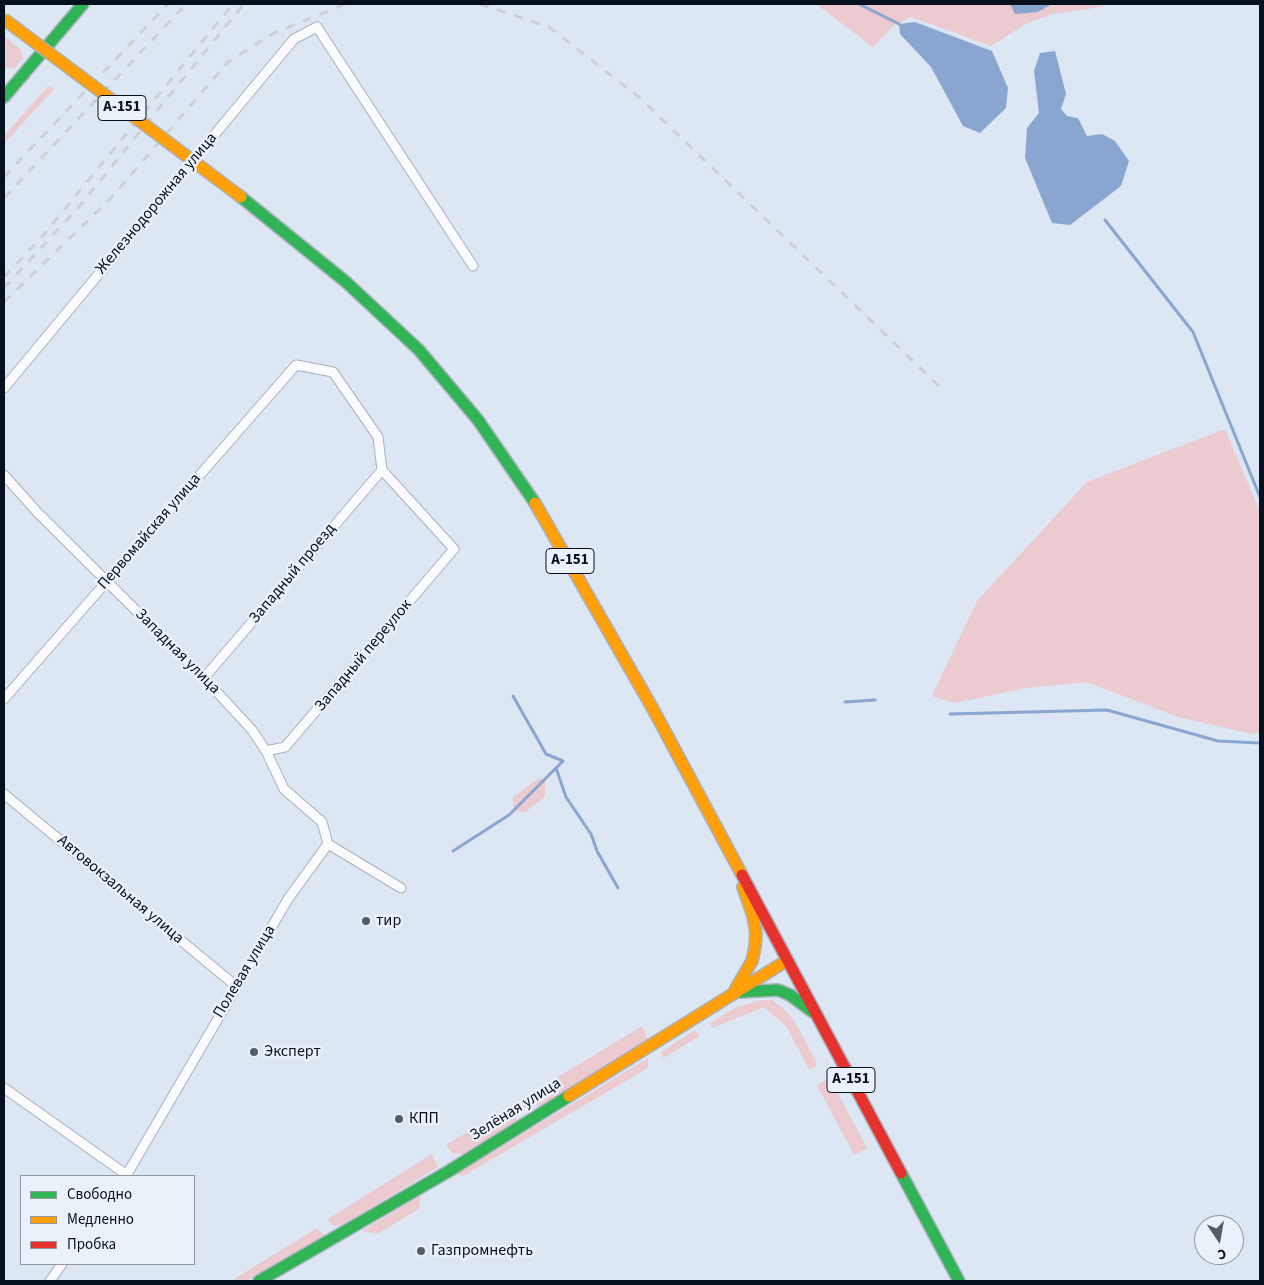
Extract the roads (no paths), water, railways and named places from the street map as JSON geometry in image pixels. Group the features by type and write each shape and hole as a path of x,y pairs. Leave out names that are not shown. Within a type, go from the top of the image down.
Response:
{"main road":[{"path":"4,97 83,4"},
{"name":"А-151","path":"4,19 241,197 346,282 419,350 478,420 527,490 578,574 653,709 786,961 959,1281"},
{"path":"4,78 13,79 21,75"},
{"path":"732,994 752,961 756,933 753,916 734,863"},
{"name":"Зелёная улица","path":"259,1281 448,1171 786,961"},
{"path":"732,994 754,990 778,990 790,995 814,1012"}],"street":[{"name":"Железнодорожная улица","path":"4,388 294,39 317,27 473,266"},
{"name":"Первомайская улица","path":"4,700 296,365 333,372 378,437 382,470"},
{"name":"Западный переулок","path":"266,751 285,747 454,549 382,470"},
{"name":"Западный проезд","path":"204,678 382,470"},
{"name":"Западная улица","path":"4,475 106,582 204,678 252,730 266,751 284,789 322,822 328,844"},
{"name":"Автовокзальная улица","path":"4,794 236,986"},
{"path":"328,844 400,888"},
{"name":"Полевая улица","path":"128,1175 288,899 328,844"},
{"path":"4,1088 126,1175"},
{"path":"50,1281 61,1265"}],"water":[{"path":"1010,4 1052,4 1038,12 1015,14"},
{"path":"915,22 992,51 1008,88 1006,108 980,133 963,126 931,67 900,34 899,24"},
{"path":"1055,51 1066,94 1061,109 1067,116 1078,118 1087,136 1102,134 1115,141 1129,161 1121,186 1070,225 1052,223 1025,158 1027,128 1039,113 1034,71 1040,53"}],"waterway":[{"path":"859,4 899,24"},
{"path":"1105,220 1193,332 1260,497"},
{"path":"453,851 509,815 563,761 546,754 513,696"},
{"path":"845,702 875,700"},
{"path":"950,714 1107,710 1218,741 1260,743"},
{"path":"556,768 566,797 591,834 597,851 618,888"}],"railway":[{"path":"4,177 168,4"},
{"path":"4,198 186,4"},
{"path":"4,277 41,238 233,4"},
{"path":"4,288 77,209 244,4"},
{"path":"4,302 111,198 228,62 274,33 345,4"},
{"path":"480,4 549,27 640,98 945,392"}],"place":[{"name":"тир","path":"366,921"},
{"name":"Эксперт","path":"254,1052"},
{"name":"КПП","path":"399,1119"},
{"name":"Газпромнефть","path":"421,1251"}]}
